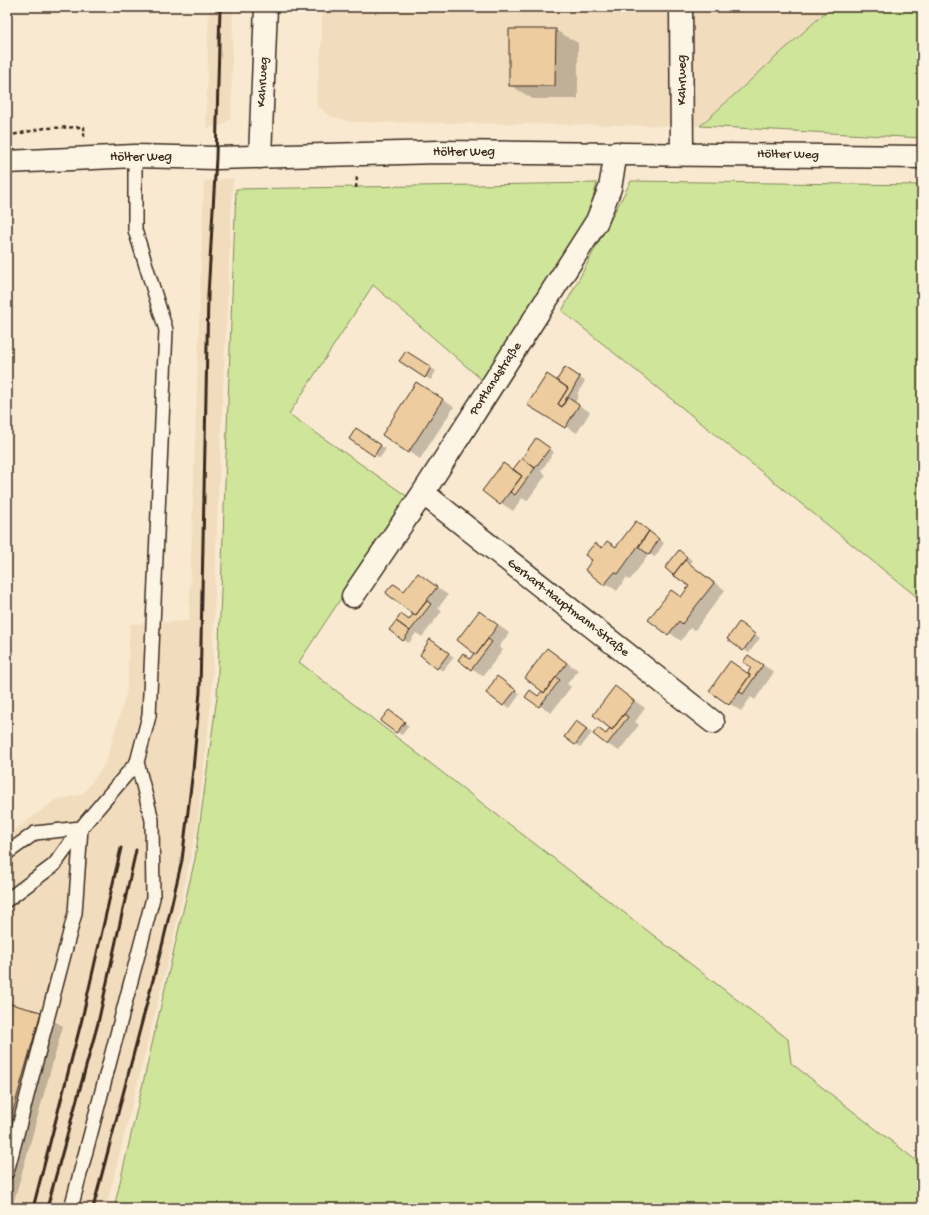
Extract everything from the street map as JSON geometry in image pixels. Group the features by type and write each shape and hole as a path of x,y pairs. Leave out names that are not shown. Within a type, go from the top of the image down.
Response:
{"street":[{"name":"Kahrweg","path":"260,157 266,7"},
{"name":"Kahrweg","path":"681,7 682,154"},
{"name":"Hölter Weg","path":"7,162 83,157 135,156 216,158 438,152 922,157"},
{"name":"Portlandstraße","path":"353,596 423,493 596,221 610,188 616,153"},
{"name":"Gerhart-Hauptmann-Straße","path":"423,493 712,722"}],"lane":[{"path":"7,900 54,865 81,828 137,762 149,716 166,330 135,230 135,156"},
{"path":"71,1208 154,898 152,820 137,762"},
{"path":"7,854 35,833 81,828"},
{"path":"7,1172 75,913 81,828"}],"path":[{"path":"7,136 45,128 84,127 83,157"}],"shaded area":[{"path":"209,7 233,7 231,118 223,125 206,128"},
{"path":"322,7 830,7 700,126 353,122 329,116 316,104 322,38"},
{"path":"233,178 217,520 212,692 197,826 171,949 106,1208 7,1208 7,836 55,800 83,794 105,764 127,691 130,624 189,621 204,181"}],"green space":[{"path":"831,7 922,7 922,138 700,126"},
{"path":"631,181 922,185 922,601 562,311"},
{"path":"597,183 587,221 482,380 373,285 289,414 408,497 299,662 788,1039 791,1063 922,1165 922,1208 114,1208 195,859 217,697 236,189"}],"building":[{"path":"509,29 556,29 555,86 509,86"},
{"path":"406,351 431,367 425,378 399,361"},
{"path":"565,367 580,377 562,407 558,404 568,388 557,380"},
{"path":"547,374 568,388 558,404 562,407 567,397 579,405 565,428 527,405"},
{"path":"416,382 443,399 408,453 382,435"},
{"path":"356,428 381,445 374,456 349,439"},
{"path":"536,438 550,448 535,468 522,458"},
{"path":"522,458 535,468 515,495 510,492 522,476 513,469"},
{"path":"503,463 522,476 500,505 482,491"},
{"path":"636,521 649,531 618,574 615,572 604,585 585,570 592,560 585,555 595,543 602,548 607,541 616,547"},
{"path":"649,531 659,539 649,555 639,547"},
{"path":"679,550 687,557 673,575 665,568"},
{"path":"685,560 714,583 682,624 679,621 668,635 648,620 671,590 681,597 689,586 673,575"},
{"path":"418,573 437,587 415,616 386,592 394,584 404,591"},
{"path":"427,601 431,604 410,631 396,621 401,614 409,620 413,614 415,616"},
{"path":"479,611 498,625 476,655 457,640"},
{"path":"396,621 410,631 403,641 389,630"},
{"path":"739,622 755,634 743,651 727,639"},
{"path":"430,639 449,653 437,669 420,655"},
{"path":"488,639 492,642 471,670 458,660 463,653 470,659 474,653 476,655"},
{"path":"547,648 567,663 544,693 525,678"},
{"path":"748,655 763,665 743,694 739,691 750,675 748,673 751,667 743,662"},
{"path":"730,661 750,675 729,705 709,691"},
{"path":"497,676 516,690 503,706 486,693"},
{"path":"556,677 560,680 539,707 525,697 530,690 538,696 542,691 544,693"},
{"path":"615,686 634,701 612,730 593,715"},
{"path":"389,710 405,722 396,733 380,721"},
{"path":"624,714 628,717 607,745 593,734 598,728 606,734 610,728 612,730"},
{"path":"576,721 587,729 575,745 564,737"},
{"path":"7,1003 41,1012 7,1132"}],"railway":[{"path":"93,1208 163,942 182,860 193,770 200,692 208,295 216,158 220,7"},
{"path":"33,1208 82,1019 121,848"},
{"path":"47,1208 98,1023 136,850"}]}
